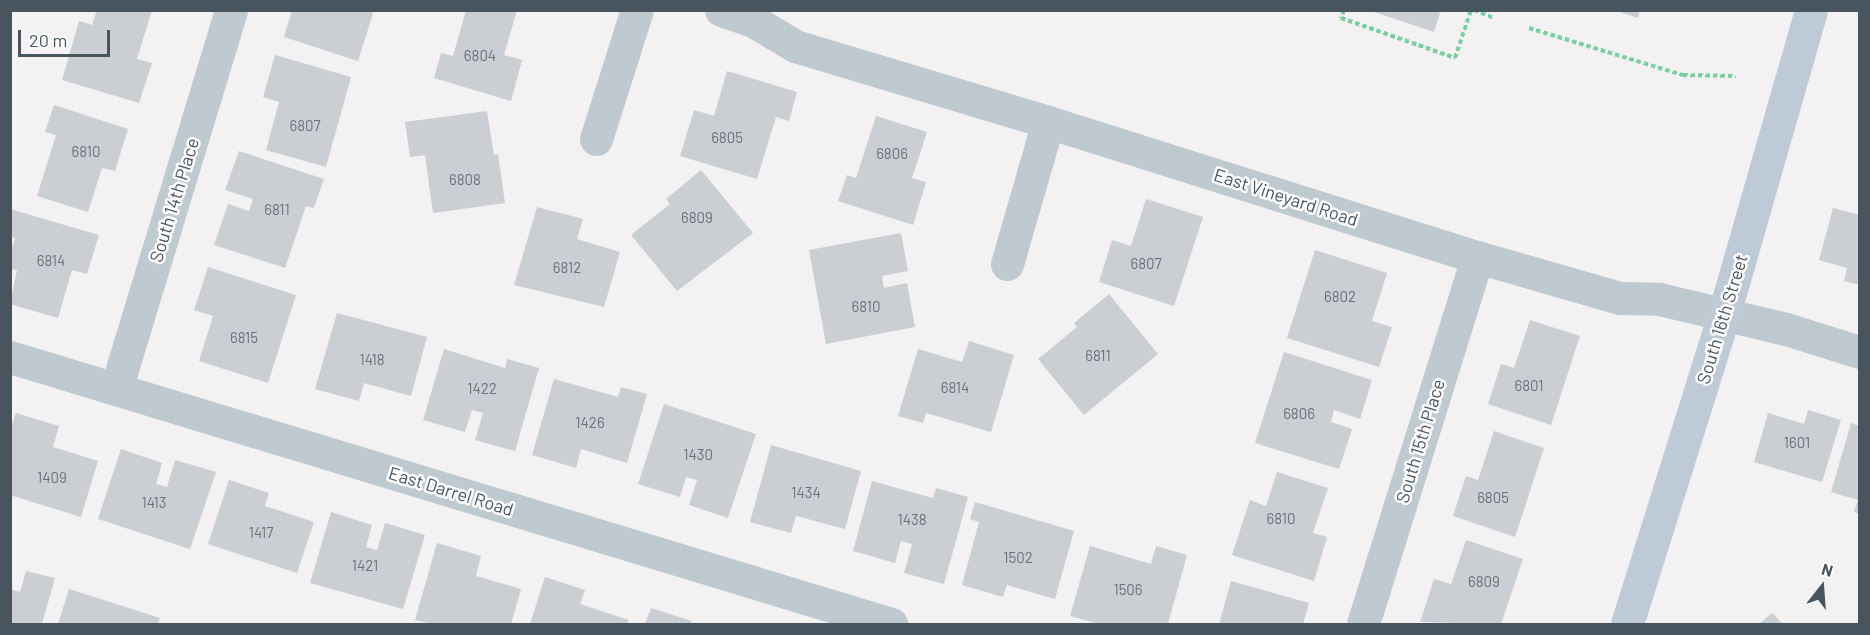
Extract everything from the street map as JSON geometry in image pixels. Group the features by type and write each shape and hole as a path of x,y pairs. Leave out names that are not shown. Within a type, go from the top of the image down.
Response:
{"main road":[{"name":"South 16th Street","path":"1627,624 1724,314 1811,10"}],"street":[{"name":"South 14th Place","path":"116,389 231,10"},
{"path":"596,139 637,10"},
{"name":"East Vineyard Road","path":"721,10 755,22 795,46 1048,122 1478,258 1620,298 1659,299 1786,329 1860,352"},
{"path":"1006,264 1048,122"},
{"name":"South 15th Place","path":"1363,624 1478,258"},
{"name":"East Darrel Road","path":"10,357 891,624"}],"path":[{"path":"1344,10 1341,18 1455,58 1473,10 1494,18"},
{"path":"1529,28 1683,75 1736,76"}],"building":[{"path":"97,10 152,10 137,59 152,63 139,103 62,80 79,21 92,25"},
{"path":"292,10 374,10 358,61 284,37"},
{"path":"466,10 517,10 504,55 522,60 511,101 434,78 441,53 453,56"},
{"path":"1368,10 1441,10 1434,32"},
{"path":"1614,10 1640,10 1638,18"},
{"path":"275,55 351,77 326,167 266,150 279,102 263,97"},
{"path":"727,71 797,92 789,121 776,117 757,179 680,156 694,110 714,116"},
{"path":"54,105 128,129 115,171 102,168 88,212 37,196 56,135 45,132"},
{"path":"487,111 494,155 498,154 505,203 433,213 425,155 410,157 405,122"},
{"path":"876,116 927,132 912,178 926,182 913,225 838,201 847,175 856,178"},
{"path":"239,151 324,179 314,208 306,206 285,268 214,245 228,204 249,211 253,199 225,190"},
{"path":"701,170 753,233 677,291 631,235 670,204 666,199"},
{"path":"1146,199 1203,217 1174,306 1099,282 1112,240 1131,246"},
{"path":"537,207 583,219 577,239 620,252 604,307 514,285"},
{"path":"1833,208 1860,215 1860,285 1844,281 1847,268 1819,260"},
{"path":"10,209 99,235 87,274 72,270 58,318 10,304 17,270 10,269 10,254 15,238 10,236"},
{"path":"901,233 908,271 882,276 884,288 907,283 915,327 826,344 809,250"},
{"path":"1315,250 1387,273 1372,321 1392,327 1379,367 1287,338"},
{"path":"208,267 296,295 268,383 199,361 213,316 194,310"},
{"path":"1109,294 1158,354 1084,415 1038,359 1077,327 1074,323"},
{"path":"337,313 427,337 411,396 364,383 359,401 315,389"},
{"path":"1530,320 1580,336 1551,425 1488,404 1501,364 1514,368"},
{"path":"969,341 1014,355 991,432 926,413 923,423 898,416 918,349 962,362"},
{"path":"444,349 505,368 507,359 539,368 515,451 475,440 483,413 472,410 465,432 423,420"},
{"path":"1284,352 1372,380 1360,419 1334,410 1331,422 1352,429 1339,469 1255,443"},
{"path":"554,379 618,397 621,387 647,394 627,463 581,449 576,468 532,455"},
{"path":"664,404 756,434 728,518 689,505 697,480 686,477 680,497 638,484"},
{"path":"1808,410 1841,420 1822,482 1754,462 1768,413 1804,424"},
{"path":"16,413 59,426 53,447 98,461 81,517 10,495 10,430"},
{"path":"1851,423 1860,426 1860,514 1854,512 1858,500 1831,492"},
{"path":"1494,431 1544,448 1515,537 1453,516 1466,476 1478,480"},
{"path":"771,445 861,471 845,529 796,516 791,533 750,522"},
{"path":"121,449 162,463 156,484 167,487 175,460 216,472 190,549 98,519"},
{"path":"1277,472 1328,488 1313,533 1327,537 1314,581 1232,555 1250,500 1266,506"},
{"path":"229,480 269,493 265,506 314,522 297,573 208,544"},
{"path":"872,481 933,498 936,488 968,497 944,584 904,573 912,544 901,541 895,563 853,551"},
{"path":"975,502 1074,531 1055,599 1007,585 1003,597 962,585 979,522 970,519"},
{"path":"331,512 372,525 366,547 377,550 385,523 425,535 403,609 310,583"},
{"path":"1466,540 1523,559 1501,624 1420,622 1434,579 1451,584"},
{"path":"437,543 481,556 476,576 521,589 511,624 433,624 415,620"},
{"path":"1090,546 1151,564 1156,546 1187,555 1168,624 1100,624 1070,616"},
{"path":"26,571 55,578 42,624 10,624 10,589 20,592"},
{"path":"545,577 585,590 580,604 629,620 627,624 530,624"},
{"path":"1231,581 1309,603 1303,624 1219,624"},
{"path":"69,589 160,618 158,624 58,624"},
{"path":"651,608 692,621 690,624 645,624"},
{"path":"1772,613 1783,624 1759,624"}]}
